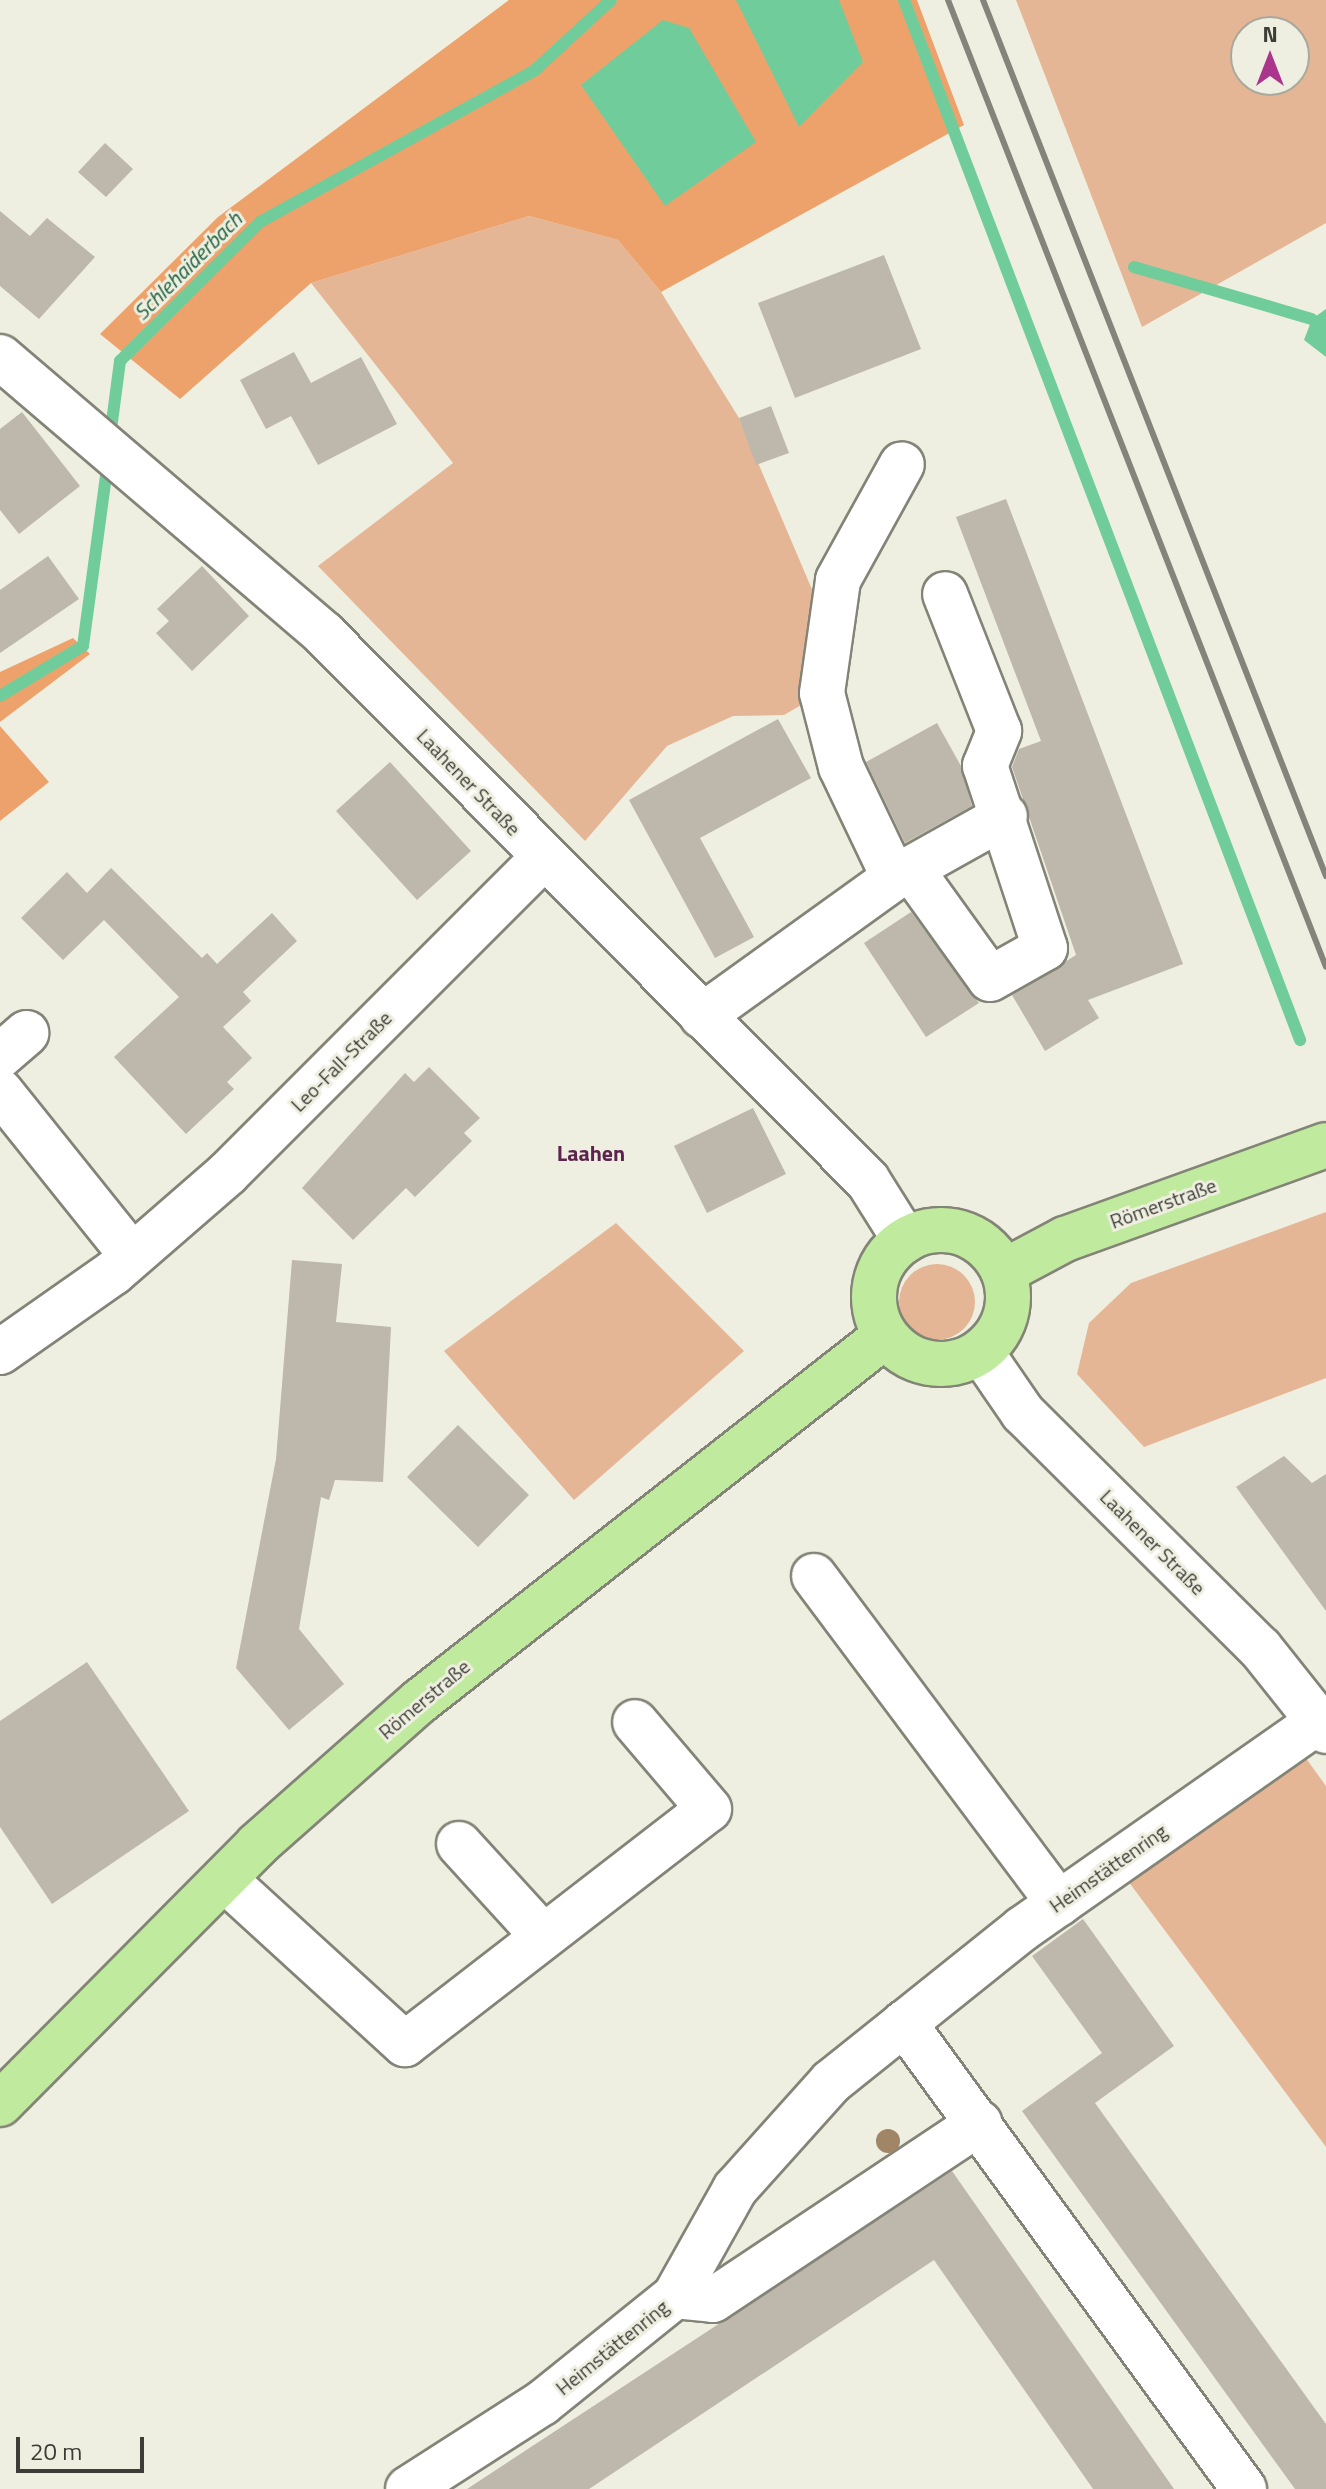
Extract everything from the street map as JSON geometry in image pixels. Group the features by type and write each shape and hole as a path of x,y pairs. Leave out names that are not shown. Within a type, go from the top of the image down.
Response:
{"main road":[{"name":"Römerstraße","path":"1005,1271 1065,1239 1326,1145"},
{"path":"933,1229 968,1234 1005,1271 1006,1320 981,1352 935,1365 905,1355 885,1336 873,1301 881,1265 905,1240 933,1229"},
{"name":"Römerstraße","path":"0,2104 224,1879 420,1701 885,1336"}],"street":[{"name":"Laahener Straße","path":"2,362 140,471 324,634 543,858 868,1181 905,1240"},
{"path":"902,464 838,580 822,693 841,767 902,874 990,979 1045,948 1005,816 985,766 999,731 945,594"},
{"path":"702,1016 902,874 1005,816"},
{"name":"Leo-Fall-Straße","path":"0,1352 130,1253 228,1173 543,858"},
{"path":"0,1091 130,1253"},
{"name":"Laahener Straße","path":"981,1352 1023,1413 1260,1648 1322,1726"},
{"path":"814,1576 1059,1903"},
{"path":"224,1879 405,2044 709,1809 635,1722"},
{"name":"Heimstättenring","path":"408,2489 542,2403 675,2296 735,2189 781,2132 904,2023 1059,1903 1322,1726"},
{"path":"459,1844 543,1936"},
{"path":"904,2023 1244,2489"},
{"path":"675,2296 713,2300 979,2123"}],"shaded area":[{"path":"509,0 917,0 964,125 661,292 618,240 529,216 311,283 180,399 100,334 218,217"},
{"path":"736,0 839,0 863,62 799,127"},
{"path":"1016,0 1326,0 1326,223 1142,327"},
{"path":"663,20 689,28 756,142 665,206 581,85"},
{"path":"529,216 618,240 661,292 739,418 831,634 822,693 784,715 733,716 667,746 585,841 318,566 453,463 311,283"},
{"path":"1326,309 1326,357 1304,340 1312,319"},
{"path":"73,638 90,654 0,722 0,672"},
{"path":"0,726 49,782 0,821"},
{"path":"1326,1212 1326,1378 1144,1447 1077,1374 1089,1323 1131,1283"},
{"path":"616,1223 744,1351 574,1500 444,1351"},
{"path":"937,1264 952,1267 964,1275 972,1287 975,1302 972,1317 964,1329 952,1337 937,1340 922,1337 910,1329 902,1317 899,1302 902,1287 910,1275 922,1267"},
{"path":"1300,1750 1326,1786 1326,2147 1128,1881"}],"building":[{"path":"105,143 133,169 106,197 78,172"},
{"path":"0,211 30,236 47,218 95,257 39,319 0,286"},
{"path":"884,255 921,349 795,398 758,303"},
{"path":"294,352 311,383 361,357 397,424 318,465 291,416 266,429 240,380"},
{"path":"771,406 789,453 756,465 739,418"},
{"path":"22,412 80,486 19,534 0,510 0,429"},
{"path":"1006,499 1183,964 1088,1000 1099,1018 1045,1051 1012,995 1076,955 1012,767 1019,749 1041,741 956,517"},
{"path":"48,556 79,599 0,653 0,590"},
{"path":"202,566 249,616 192,671 156,633 169,621 157,609"},
{"path":"778,719 811,778 700,838 754,937 715,958 629,800"},
{"path":"937,723 961,766 972,806 905,843 866,762"},
{"path":"390,762 471,851 417,900 336,811"},
{"path":"111,868 202,958 207,953 217,964 272,913 297,941 243,992 251,1001 223,1027 252,1058 227,1082 234,1089 186,1134 114,1057 179,997 104,920 63,960 21,918 67,872 87,893"},
{"path":"911,912 979,1003 926,1037 864,943"},
{"path":"429,1067 480,1118 464,1133 472,1141 415,1197 406,1188 353,1240 302,1188 405,1073 414,1082"},
{"path":"753,1108 786,1174 707,1213 674,1146"},
{"path":"292,1260 342,1264 336,1322 391,1327 383,1482 335,1480 329,1500 321,1497 299,1629 344,1684 289,1730 236,1668 276,1459"},
{"path":"458,1425 529,1495 478,1547 407,1477"},
{"path":"1284,1456 1312,1483 1326,1474 1326,1611 1236,1487"},
{"path":"87,1662 189,1811 52,1904 0,1827 0,1721"},
{"path":"1083,1919 1174,2046 1095,2103 1326,2424 1326,2489 1295,2489 1022,2111 1102,2053 1032,1956"},
{"path":"952,2171 1174,2489 1093,2489 934,2260 589,2489 467,2489"}],"waterway":[{"name":"Schlehaiderbach","path":"110,437 120,361 260,222 535,70 611,0"},
{"path":"904,0 1300,1040"},
{"path":"1134,267 1312,319"},
{"name":"Schlehaiderbach","path":"0,696 83,646 108,460"}],"railway":[{"path":"948,0 1326,967"},
{"path":"983,0 1326,876"}],"district":[{"name":"Laahen","path":"591,1154"}]}
